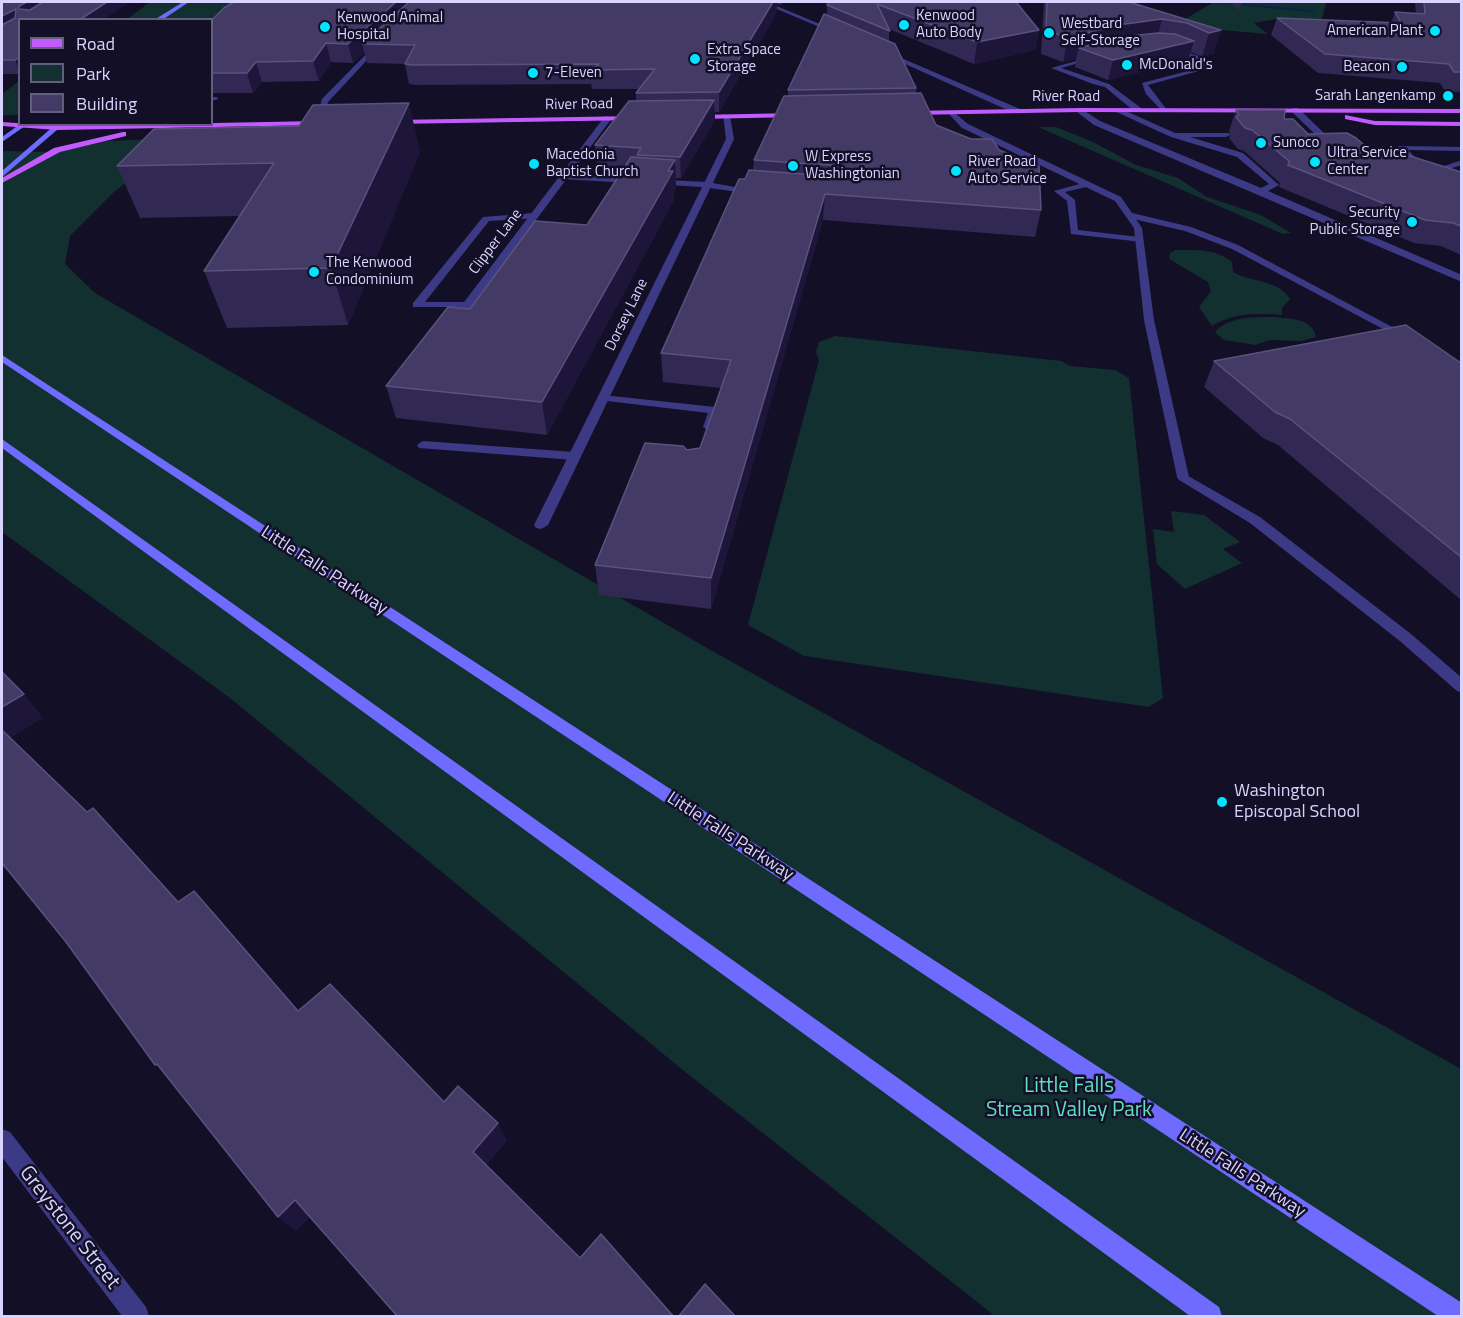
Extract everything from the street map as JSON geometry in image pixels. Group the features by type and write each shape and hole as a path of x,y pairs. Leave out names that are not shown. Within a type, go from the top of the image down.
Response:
{"main road":[{"path":"160,18 186,2"},
{"name":"River Road","path":"897,113 1080,110 1461,111"},
{"path":"1317,110 1375,123 1461,123"},
{"path":"691,117 800,115"},
{"name":"River Road","path":"389,122 644,117"},
{"path":"213,124 329,123"},
{"path":"2,124 18,126"},
{"path":"2,140 23,126"},
{"path":"2,131 23,126 156,126"},
{"path":"2,175 59,126"},
{"path":"2,181 57,150 156,126"},
{"name":"Little Falls Parkway","path":"2,358 1459,1317"},
{"path":"2,443 1210,1317"}],"street":[{"path":"763,2 842,35"},
{"path":"318,123 325,101 386,38"},
{"path":"874,48 1017,111"},
{"path":"1163,110 1148,93 1144,84 1196,72 1207,68 1202,61 1185,52 1166,50 1185,58 1193,64 1196,72"},
{"path":"1067,73 1097,60 1054,68 1067,73 1107,85 1137,110"},
{"path":"1080,110 1097,123 1261,191 1461,279"},
{"path":"1116,110 1174,135 1240,154 1275,185 1261,191"},
{"path":"1294,110 1331,142"},
{"path":"951,112 965,126 1118,199 1132,216 1138,228 1149,320 1183,477 1255,520 1406,638 1461,687"},
{"name":"Dorsey Lane","path":"540,525 730,139 726,116"},
{"name":"Clipper Lane","path":"448,332 608,118"},
{"path":"1174,135 1226,135"},
{"path":"1302,136 1322,136"},
{"path":"1461,148 1401,148 1428,178 1461,162"},
{"path":"603,180 612,167"},
{"path":"563,177 762,191"},
{"path":"1087,184 1058,191 1071,200 1074,232 1139,240"},
{"path":"468,305 417,305 486,219 534,216"},
{"path":"1132,216 1188,229 1235,247 1420,345"},
{"path":"603,398 715,410 704,442"},
{"path":"423,445 574,456"},
{"name":"Greystone Street","path":"2,1140 137,1317"}],"green space":[{"path":"150,2 250,2 213,31 213,18 129,18"},
{"path":"1214,2 1326,3 1321,22 1281,18 1254,23 1268,34 1173,26"},
{"path":"18,82 18,115 2,115 2,94"},
{"path":"1038,127 1056,127 1093,142 1136,165 1178,178 1207,197 1261,215 1291,233 1283,234"},
{"name":"Little Falls Stream Valley Park","path":"183,138 114,192 70,236 65,264 95,293 707,648 1461,1069 1461,1316 995,1316 684,1071 230,698 2,532 2,151 57,152 105,141"},
{"path":"1175,250 1219,254 1232,262 1233,272 1279,288 1290,299 1282,308 1282,315 1246,315 1212,326 1199,307 1211,291 1208,282 1169,259 1170,253"},
{"path":"1275,317 1305,323 1314,331 1316,337 1301,341 1270,340 1255,345 1224,340 1215,332 1235,320"},
{"path":"835,336 1061,361 1070,366 1115,370 1129,378 1163,698 1149,707 804,656 748,625 819,360 816,352 819,342"},
{"path":"1171,511 1204,515 1240,542 1223,549 1242,563 1185,589 1157,564 1153,529 1174,532"}],"building":[{"path":"2,2 27,2 19,6 19,9 30,10 43,2 107,2 82,18 18,18 18,58 15,60 2,60 2,25 15,18 16,9 2,16"},
{"path":"234,2 396,2 348,44 326,43 313,61 256,62 247,73 213,73 213,19"},
{"path":"409,2 773,2 719,92 636,93 655,69 590,70 599,64 412,65 405,64 415,45 362,44"},
{"path":"829,2 1016,2 1039,30 977,42 877,4 890,31 827,5"},
{"path":"1047,2 1129,2 1221,30 1209,33 1187,23 1162,19 1118,25 1068,38 1046,30"},
{"path":"1424,2 1461,2 1461,72 1454,72 1449,64 1325,54 1277,18 1401,23 1395,12 1425,14"},
{"path":"824,14 895,44 916,88 788,90"},
{"path":"1158,33 1175,34 1194,41 1113,60 1079,48 1120,37"},
{"path":"921,93 936,125 971,139 992,139 999,150 1039,166 1041,210 825,194 711,578 595,565 645,443 683,446 687,450 700,448 731,360 661,353 739,179 745,179 749,170 842,177 848,172 842,166 754,160 784,96"},
{"path":"714,100 680,157 637,155 641,148 595,145 629,101"},
{"path":"409,103 331,268 204,271 274,163 117,166 154,129 299,126 313,105"},
{"path":"1236,110 1285,110 1284,119 1293,119 1308,134 1347,133 1378,157 1410,156 1461,172 1461,226 1425,220 1288,165 1289,161 1252,130 1245,128 1236,117 1239,115"},
{"path":"631,157 675,160 668,171 673,171 542,402 386,386 448,307 470,309 535,221 587,225"},
{"path":"1406,325 1461,363 1461,557 1290,419 1275,412 1214,361"},
{"path":"2,672 24,694 2,707"},
{"path":"2,730 87,812 93,808 178,902 194,891 298,1011 330,984 444,1102 458,1086 498,1123 473,1152 580,1258 601,1234 674,1317 398,1317 295,1200 278,1217 157,1064 155,1065 66,942 2,863"},
{"path":"705,1284 736,1317 678,1317"}],"waterway":[{"path":"1206,2 1312,10"}],"place":[{"name":"Kenwood Auto Body","path":"904,25"},
{"name":"Kenwood Animal Hospital","path":"325,27"},
{"name":"American Plant","path":"1435,31"},
{"name":"Westbard Self-Storage","path":"1049,33"},
{"name":"Extra Space Storage","path":"695,59"},
{"name":"McDonald's","path":"1127,65"},
{"name":"Beacon","path":"1402,67"},
{"name":"7-Eleven","path":"533,73"},
{"name":"Sarah Langenkamp","path":"1448,96"},
{"name":"Sunoco","path":"1261,143"},
{"name":"Ultra Service Center","path":"1315,162"},
{"name":"Macedonia Baptist Church","path":"534,164"},
{"name":"W Express Washingtonian","path":"793,166"},
{"name":"River Road Auto Service","path":"956,171"},
{"name":"Security Public Storage","path":"1412,222"},
{"name":"The Kenwood Condominium","path":"314,272"},
{"name":"Washington Episcopal School","path":"1222,802"}]}
